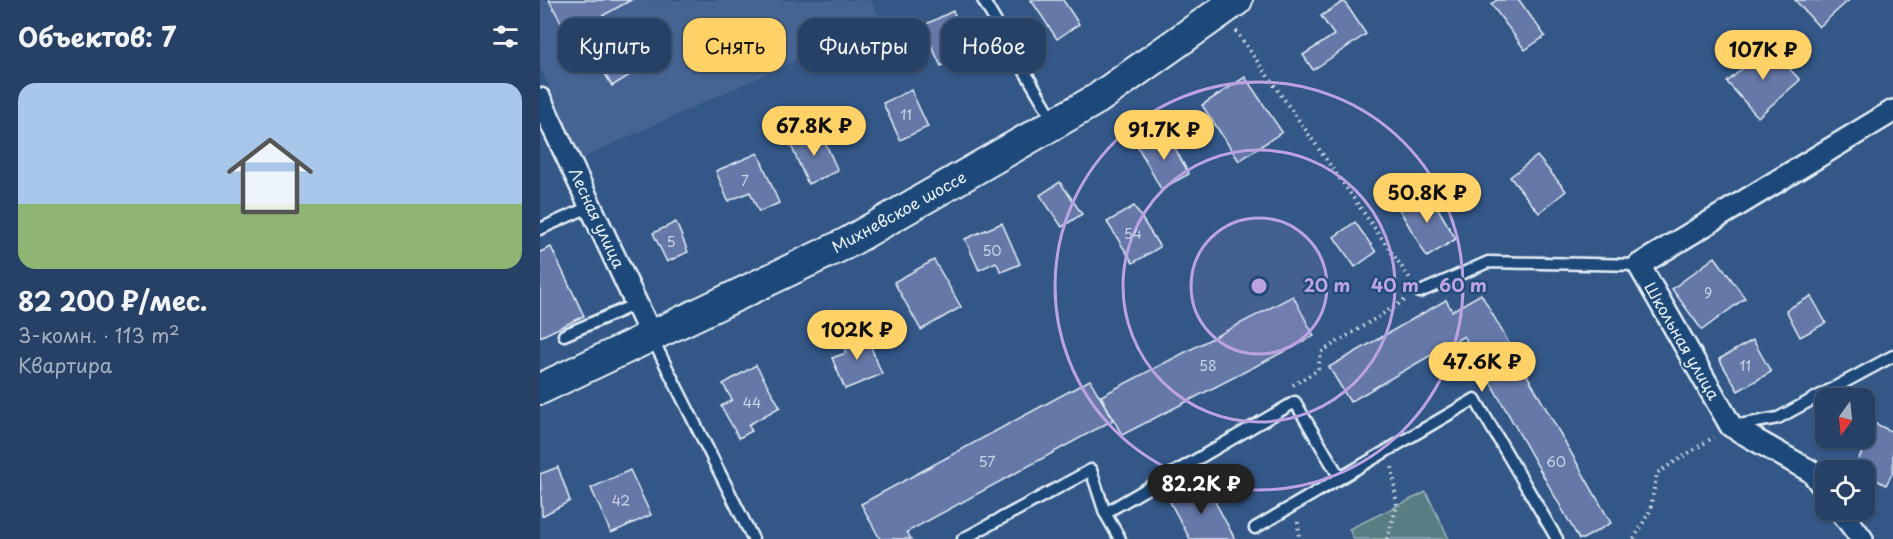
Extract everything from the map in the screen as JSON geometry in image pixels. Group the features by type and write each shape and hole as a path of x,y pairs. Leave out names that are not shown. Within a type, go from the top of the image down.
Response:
{"street":[{"name":"Михневское шоссе","path":"540,389 847,243 1097,99 1230,5"},
{"name":"Лесная улица","path":"540,99 652,337"},
{"name":"Школьная улица","path":"1731,426 1639,265 1893,111"},
{"path":"1731,426 1812,472 1815,476"},
{"path":"1848,520 1862,539"}],"lane":[{"path":"983,0 1056,124"},
{"path":"540,230 591,206"},
{"path":"1420,292 1488,262 1639,265"},
{"path":"564,334 636,304"},
{"path":"652,337 753,539"},
{"path":"1731,426 1778,418 1893,356"},
{"path":"1254,528 1475,399 1557,539"},
{"path":"1106,513 1296,402 1340,478"},
{"path":"963,539 1091,470 1106,513 1120,539"}],"path":[{"path":"1230,5 1420,292 1322,351 1318,370 1289,387 1296,402"},
{"path":"1634,539 1650,511 1657,473 1731,426"},
{"path":"1387,539 1397,506 1390,449"}],"shaded area":[{"path":"540,0 870,0 880,18 798,18 798,59 786,65 786,18 683,18 683,72 770,72 580,159 540,67"}],"green space":[{"path":"1426,492 1449,539 1354,539 1349,529"}],"building":[{"path":"549,0 631,0 599,18 559,18"},
{"path":"1031,0 1063,0 1079,24 1057,39 1046,22 1046,18 1043,18"},
{"path":"1497,0 1519,0 1545,36 1525,50 1491,4"},
{"path":"1795,0 1849,0 1819,27"},
{"path":"1344,1 1366,34 1313,70 1303,55 1334,35 1321,16"},
{"path":"953,11 956,18 941,18 941,66 929,41 929,23"},
{"path":"1768,46 1800,80 1758,117 1727,82"},
{"path":"604,72 635,72 612,86"},
{"path":"1245,77 1282,132 1239,161 1202,105"},
{"path":"911,90 928,127 900,140 883,103"},
{"path":"819,129 838,171 808,184 790,143"},
{"path":"1166,132 1189,174 1161,189 1138,147"},
{"path":"758,153 779,203 759,212 750,192 728,201 716,171"},
{"path":"1537,156 1566,191 1539,213 1510,177"},
{"path":"1060,182 1082,214 1062,227 1040,195"},
{"path":"1428,192 1456,239 1427,257 1399,209"},
{"path":"1134,206 1160,247 1133,263 1107,222"},
{"path":"676,222 688,252 667,262 653,233"},
{"path":"1355,222 1376,252 1355,267 1334,237"},
{"path":"1002,223 1020,264 1001,272 996,262 979,270 965,239"},
{"path":"551,247 584,316 540,337 540,252"},
{"path":"1715,257 1745,298 1702,330 1672,289"},
{"path":"934,260 961,307 921,330 894,282"},
{"path":"1481,294 1611,523 1583,539 1579,539 1464,336 1350,402 1329,367 1446,300 1452,311"},
{"path":"1293,296 1314,336 1122,435 1101,396"},
{"path":"1811,296 1826,323 1800,337 1786,310"},
{"path":"864,330 882,374 845,389 832,358 846,353 841,340"},
{"path":"1753,340 1771,372 1738,391 1719,359"},
{"path":"756,365 780,407 748,425 752,431 739,438 721,406 732,400 723,384"},
{"path":"1090,380 1113,420 907,532 911,539 880,539 861,504"},
{"path":"1876,424 1893,432 1893,472 1886,485 1875,480 1875,460 1858,460 1864,448 1875,448"},
{"path":"558,467 570,501 542,516 540,474"},
{"path":"630,470 651,515 611,533 591,488"},
{"path":"1205,483 1235,539 1190,539 1170,502"}]}
